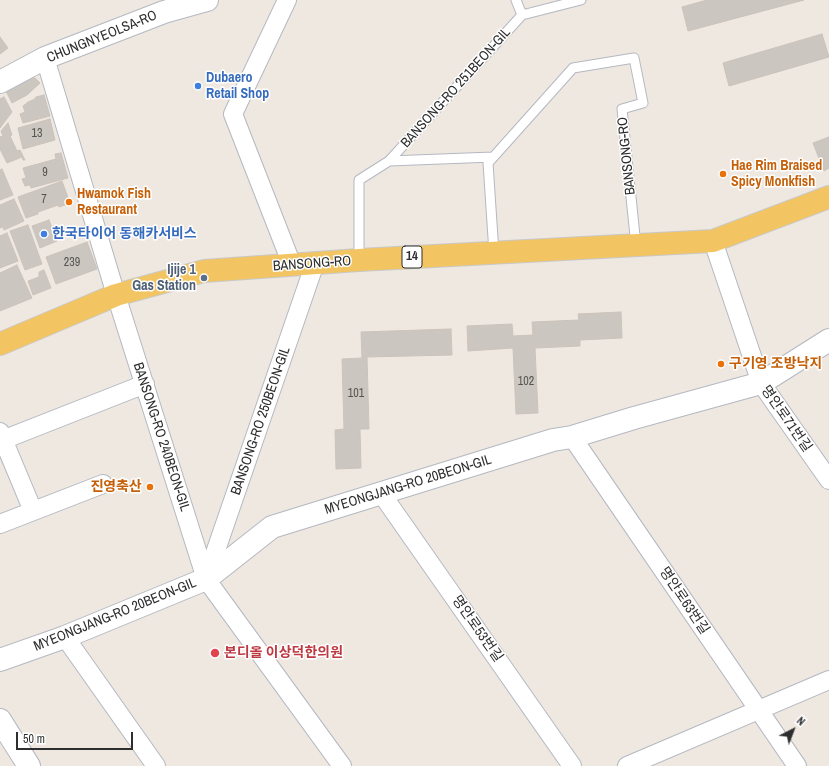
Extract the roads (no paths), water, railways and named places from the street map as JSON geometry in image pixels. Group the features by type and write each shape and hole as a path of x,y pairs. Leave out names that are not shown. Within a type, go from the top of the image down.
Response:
{"main road":[{"name":"BANSONG-RO","path":"0,344 116,295 204,271 359,260 713,241 829,197"}],"street":[{"name":"CHUNGNYEOLSA-RO","path":"0,82 46,58 164,12 207,0"},
{"path":"287,0 233,114 292,265"},
{"name":"BANSONG-RO 240BEON-GIL","path":"46,58 116,295 206,579 342,766"},
{"name":"명안로71번길","path":"713,241 761,383 829,480"},
{"name":"BANSONG-RO 250BEON-GIL","path":"206,579 316,264"},
{"name":"MYEONGJANG-RO 20BEON-GIL","path":"0,660 65,637 206,579 272,527 553,440 572,437 634,418 761,383 829,340"},
{"path":"33,511 1,438 144,384"},
{"name":"명안로63번길","path":"572,437 797,766"},
{"path":"0,524 103,484"},
{"name":"명안로53번길","path":"381,493 572,766"},
{"path":"65,637 156,766"},
{"path":"627,766 829,680"},
{"path":"0,720 29,766"}],"lane":[{"name":"BANSONG-RO 251BEON-GIL","path":"516,0 522,16"},
{"name":"BANSONG-RO 251BEON-GIL","path":"359,260 359,180 390,161 522,16 581,0"},
{"name":"BANSONG-RO","path":"494,157 573,68 634,58 643,103 622,109 636,246"},
{"name":"BANSONG-RO 251BEON-GIL","path":"390,161 494,157"},
{"path":"494,157 488,163 494,253"}],"place":[{"name":"Dubaero Retail Shop","path":"198,86"},
{"name":"Hae Rim Braised Spicy Monkfish","path":"723,174"},
{"name":"Hwamok Fish Restaurant","path":"69,202"},
{"name":"한국타이어 동해카서비스","path":"44,234"},
{"name":"Ijije 1 Gas Station","path":"204,278"},
{"name":"구기영 조방낙지","path":"721,364"},
{"name":"진영축산","path":"150,487"},
{"name":"본디올 이상덕한의원","path":"215,653"}]}
